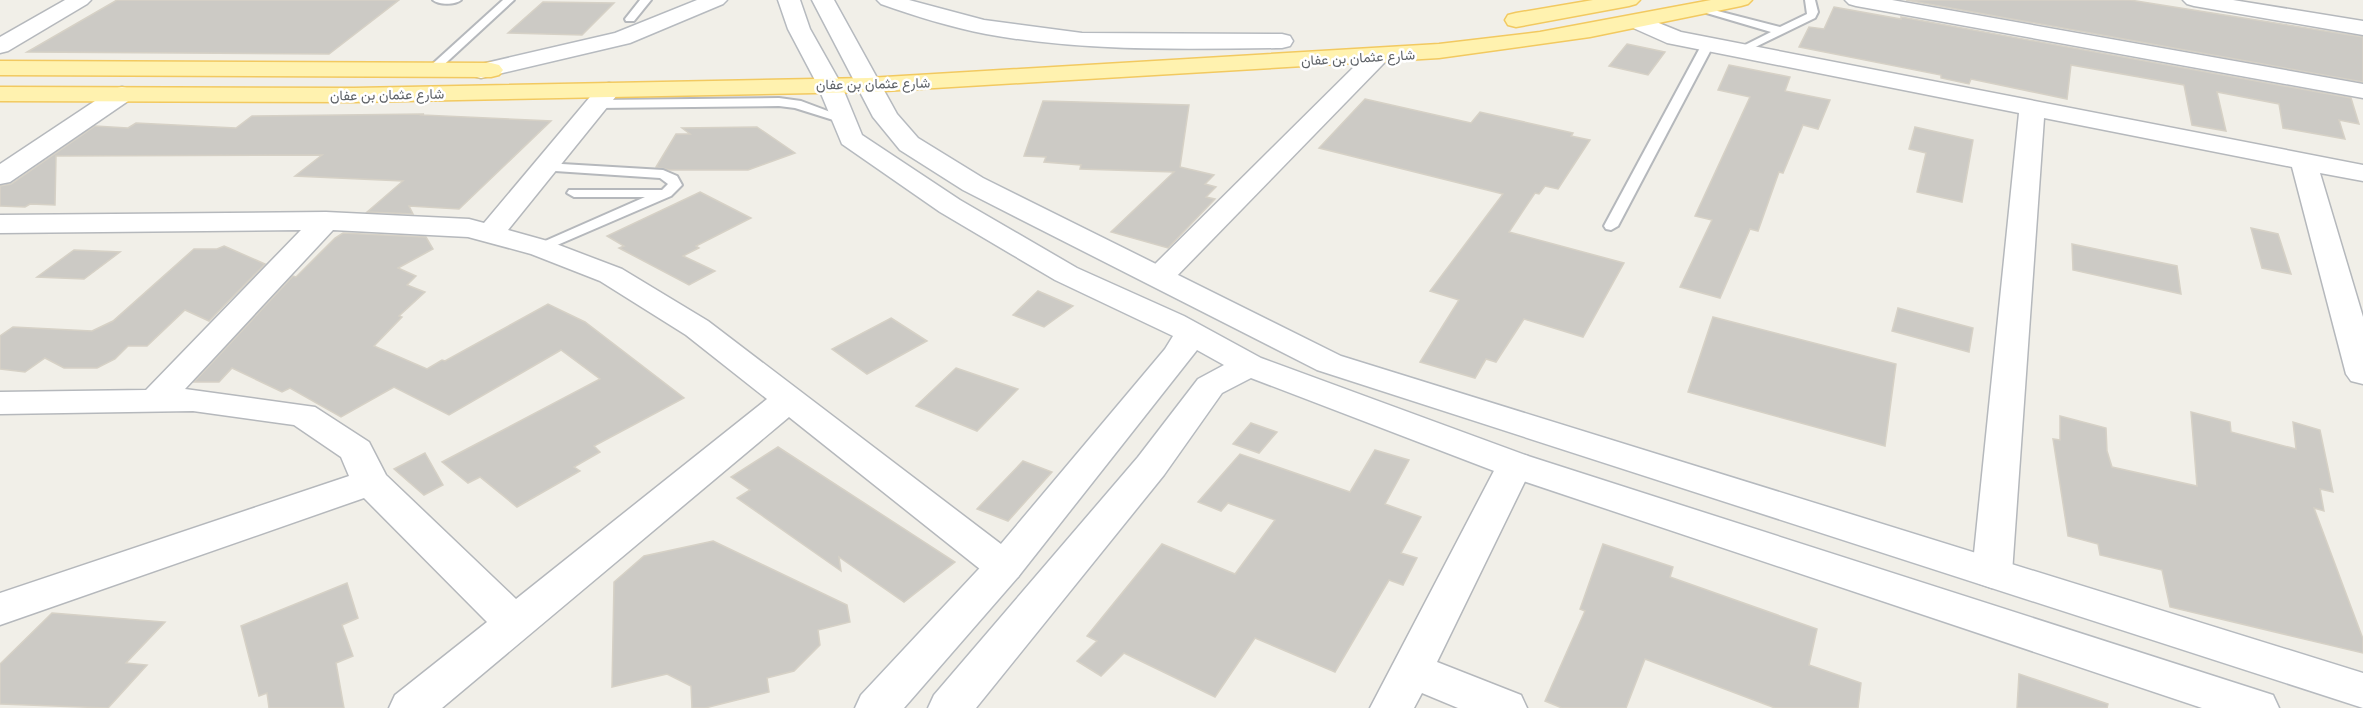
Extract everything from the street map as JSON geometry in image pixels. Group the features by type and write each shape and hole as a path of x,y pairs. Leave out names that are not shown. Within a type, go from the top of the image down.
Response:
{"main road":[{"name":"شارع عثمان بن عفان","path":"864,76 1282,41 1405,34 1548,15 1698,9 1741,0"},
{"name":"شارع عثمان بن عفان","path":"0,68 481,70 864,76 1368,57 1494,46 1634,11"},
{"path":"1368,57 1361,48 1370,44 1495,31 1548,15"},
{"name":"شارع عثمان بن عفان","path":"0,94 603,97 824,75"}],"street":[{"path":"0,46 80,0"},
{"path":"481,70 622,38 716,0"},
{"path":"789,0 799,28 824,75 851,139 950,206 1066,274 1191,332 1249,365 1515,465 2257,708"},
{"path":"824,0 886,117 909,144 973,184 1329,363 2363,691"},
{"path":"888,0 929,16 1050,39 1143,43 1282,41"},
{"path":"1856,0 2363,91"},
{"path":"2194,0 2229,2 2363,27"},
{"path":"1634,11 1675,38 2363,173"},
{"path":"1159,277 1368,57"},
{"path":"0,176 122,94"},
{"path":"490,234 603,97"},
{"path":"1992,573 2032,109"},
{"path":"2304,162 2363,374"},
{"path":"0,224 326,221 469,228 541,248 611,275 697,328 1004,567"},
{"path":"156,400 326,221"},
{"path":"877,708 1004,567 1179,353 1191,332"},
{"path":"950,708 1151,466 1210,386 1249,365"},
{"path":"411,708 789,399"},
{"path":"0,403 193,400 303,415 356,450 370,482 515,622"},
{"path":"1392,708 1515,465"},
{"path":"0,609 370,482"},
{"path":"1411,670 1505,708"}],"lane":[{"path":"438,0 456,0"},
{"path":"432,70 509,0"},
{"path":"630,19 646,0"},
{"path":"1741,51 1811,16 1813,12 1809,0"},
{"path":"1698,9 1781,31"},
{"path":"1611,226 1708,44"},
{"path":"603,97 779,102 797,104 843,118"},
{"path":"541,248 666,193 675,185 663,174 545,167"},
{"path":"574,192 666,193"}],"building":[{"path":"117,0 399,0 329,54 27,52"},
{"path":"1906,0 2130,0 2363,37 2363,82"},
{"path":"543,2 614,3 582,35 508,33"},
{"path":"1834,7 2351,98 2359,124 2339,120 2345,139 2283,128 2279,104 2217,92 2226,131 2192,125 2184,85 2071,65 2067,99 1971,79 1969,84 1941,78 1941,75 1799,47 1809,27 1824,29"},
{"path":"1627,44 1665,52 1648,75 1609,66"},
{"path":"1729,65 1790,77 1785,91 1830,100 1818,129 1803,125 1783,173 1779,172 1758,231 1750,229 1720,298 1680,287 1712,220 1695,216 1750,97 1718,90"},
{"path":"1365,99 1471,123 1480,112 1573,133 1571,136 1590,140 1558,189 1545,186 1539,194 1535,193 1509,232 1624,263 1583,337 1524,319 1496,362 1486,359 1475,378 1420,362 1459,300 1430,291 1503,194 1319,148"},
{"path":"1043,101 1189,105 1180,167 1214,175 1205,184 1216,187 1206,197 1215,199 1168,248 1111,232 1174,172 1080,169 1081,165 1044,162 1046,157 1024,156"},
{"path":"424,114 422,115 551,121 459,209 409,206 413,214 367,212 403,181 295,176 322,155 56,156 55,205 0,206 0,186 11,184 95,126 128,128 136,123 236,128 252,116"},
{"path":"757,127 795,153 748,170 670,170 656,167 676,134 690,134 682,128"},
{"path":"1915,127 1973,140 1962,202 1917,192 1926,153 1909,149"},
{"path":"700,192 751,218 696,246 699,248 683,256 715,271 689,285 619,248 624,246 607,236"},
{"path":"2251,228 2278,234 2291,274 2262,268"},
{"path":"343,233 426,237 433,249 398,268 416,276 407,285 425,292 399,316 402,317 374,346 427,369 548,304 585,322 684,398 594,446 600,452 574,467 580,471 517,507 480,477 468,483 442,462 600,379 561,350 449,415 394,387 341,417 290,388 282,392 232,368 219,382 194,382 293,276 296,277 335,238"},
{"path":"2072,244 2177,266 2181,294 2073,270"},
{"path":"224,246 265,264 209,321 185,310 147,346 128,346 115,359 97,368 64,368 45,358 25,372 0,369 0,336 13,327 92,331 113,321 194,249 217,249"},
{"path":"74,250 120,252 84,279 37,277"},
{"path":"1038,291 1073,306 1044,327 1013,315"},
{"path":"1898,308 1973,328 1969,352 1892,331"},
{"path":"1713,317 1896,364 1885,446 1688,392"},
{"path":"891,318 927,341 867,374 832,349"},
{"path":"956,368 1018,389 977,431 916,406"},
{"path":"2191,412 2230,422 2231,432 2296,449 2293,422 2320,430 2333,492 2320,489 2324,511 2314,508 2363,639 2363,653 2170,607 2162,570 2100,555 2098,544 2068,536 2053,439 2060,440 2060,416 2106,428 2107,451 2112,467 2197,486"},
{"path":"1251,423 1277,432 1259,453 1233,444"},
{"path":"778,447 955,562 904,602 839,557 841,571 737,498 750,490 731,477"},
{"path":"1375,450 1409,460 1385,504 1421,517 1401,553 1417,558 1403,585 1389,580 1335,672 1255,638 1215,697 1124,653 1101,676 1077,661 1097,641 1087,636 1162,544 1235,574 1275,520 1228,503 1221,511 1198,502 1240,454 1350,492"},
{"path":"425,453 443,485 424,495 394,469"},
{"path":"1023,461 1052,472 1008,521 977,509"},
{"path":"713,541 847,605 850,622 818,630 820,645 794,671 767,678 769,692 705,708 692,708 691,686 667,674 612,687 614,582 644,556"},
{"path":"1603,544 1673,567 1670,577 1817,629 1809,665 1861,683 1858,708 1775,708 1645,659 1626,708 1562,708 1545,701 1585,611 1580,609"},
{"path":"347,583 358,618 342,625 353,656 336,663 344,708 269,708 267,693 259,696 241,626"},
{"path":"52,613 165,622 126,663 147,665 108,708 0,704 0,664"},
{"path":"2019,674 2108,704 2107,708 2017,708"}]}
